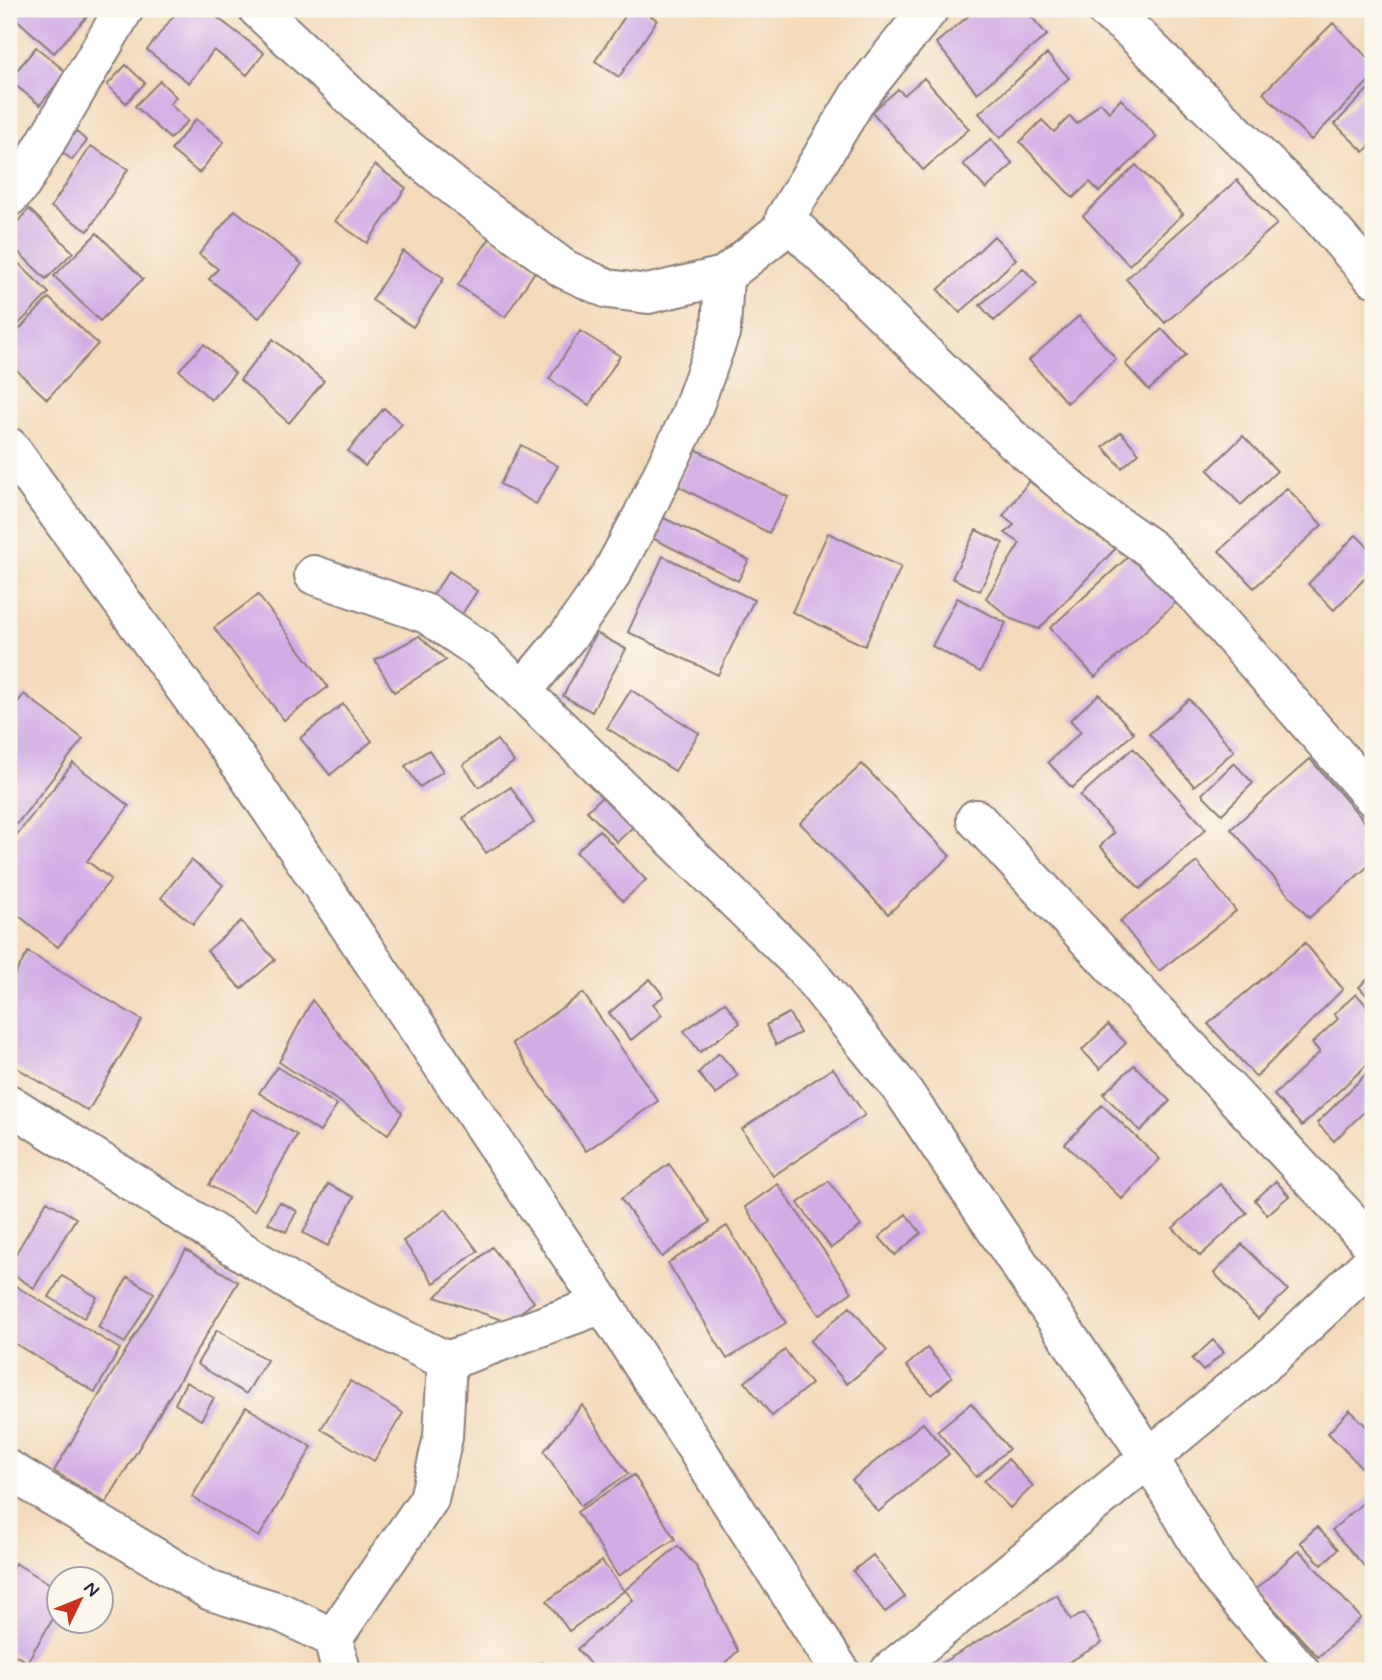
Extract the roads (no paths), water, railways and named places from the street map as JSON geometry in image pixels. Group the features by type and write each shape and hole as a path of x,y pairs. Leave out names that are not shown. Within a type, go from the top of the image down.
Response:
{"street":[{"path":"9,197 22,183 124,9"},
{"path":"258,9 399,142 564,269 608,289 648,294 724,276 784,228 785,218 858,97 929,9"},
{"path":"1105,9 1129,27 1317,213 1373,277"},
{"path":"785,218 1011,438 1091,507 1152,549 1198,597 1373,797"},
{"path":"523,690 571,632 609,578 642,517 689,419 721,330 724,276"},
{"path":"9,447 67,531 241,765 603,1304 840,1671"},
{"path":"9,476 67,531"},
{"path":"314,575 426,614 480,650 803,966 903,1091 1150,1459 1216,1573 1300,1671"},
{"path":"976,819 1373,1245"},
{"path":"9,1104 305,1291 447,1361 603,1304"},
{"path":"890,1671 1275,1354 1373,1261"},
{"path":"9,1470 211,1591 282,1613 337,1654 429,1499 443,1437 447,1361"}]}
